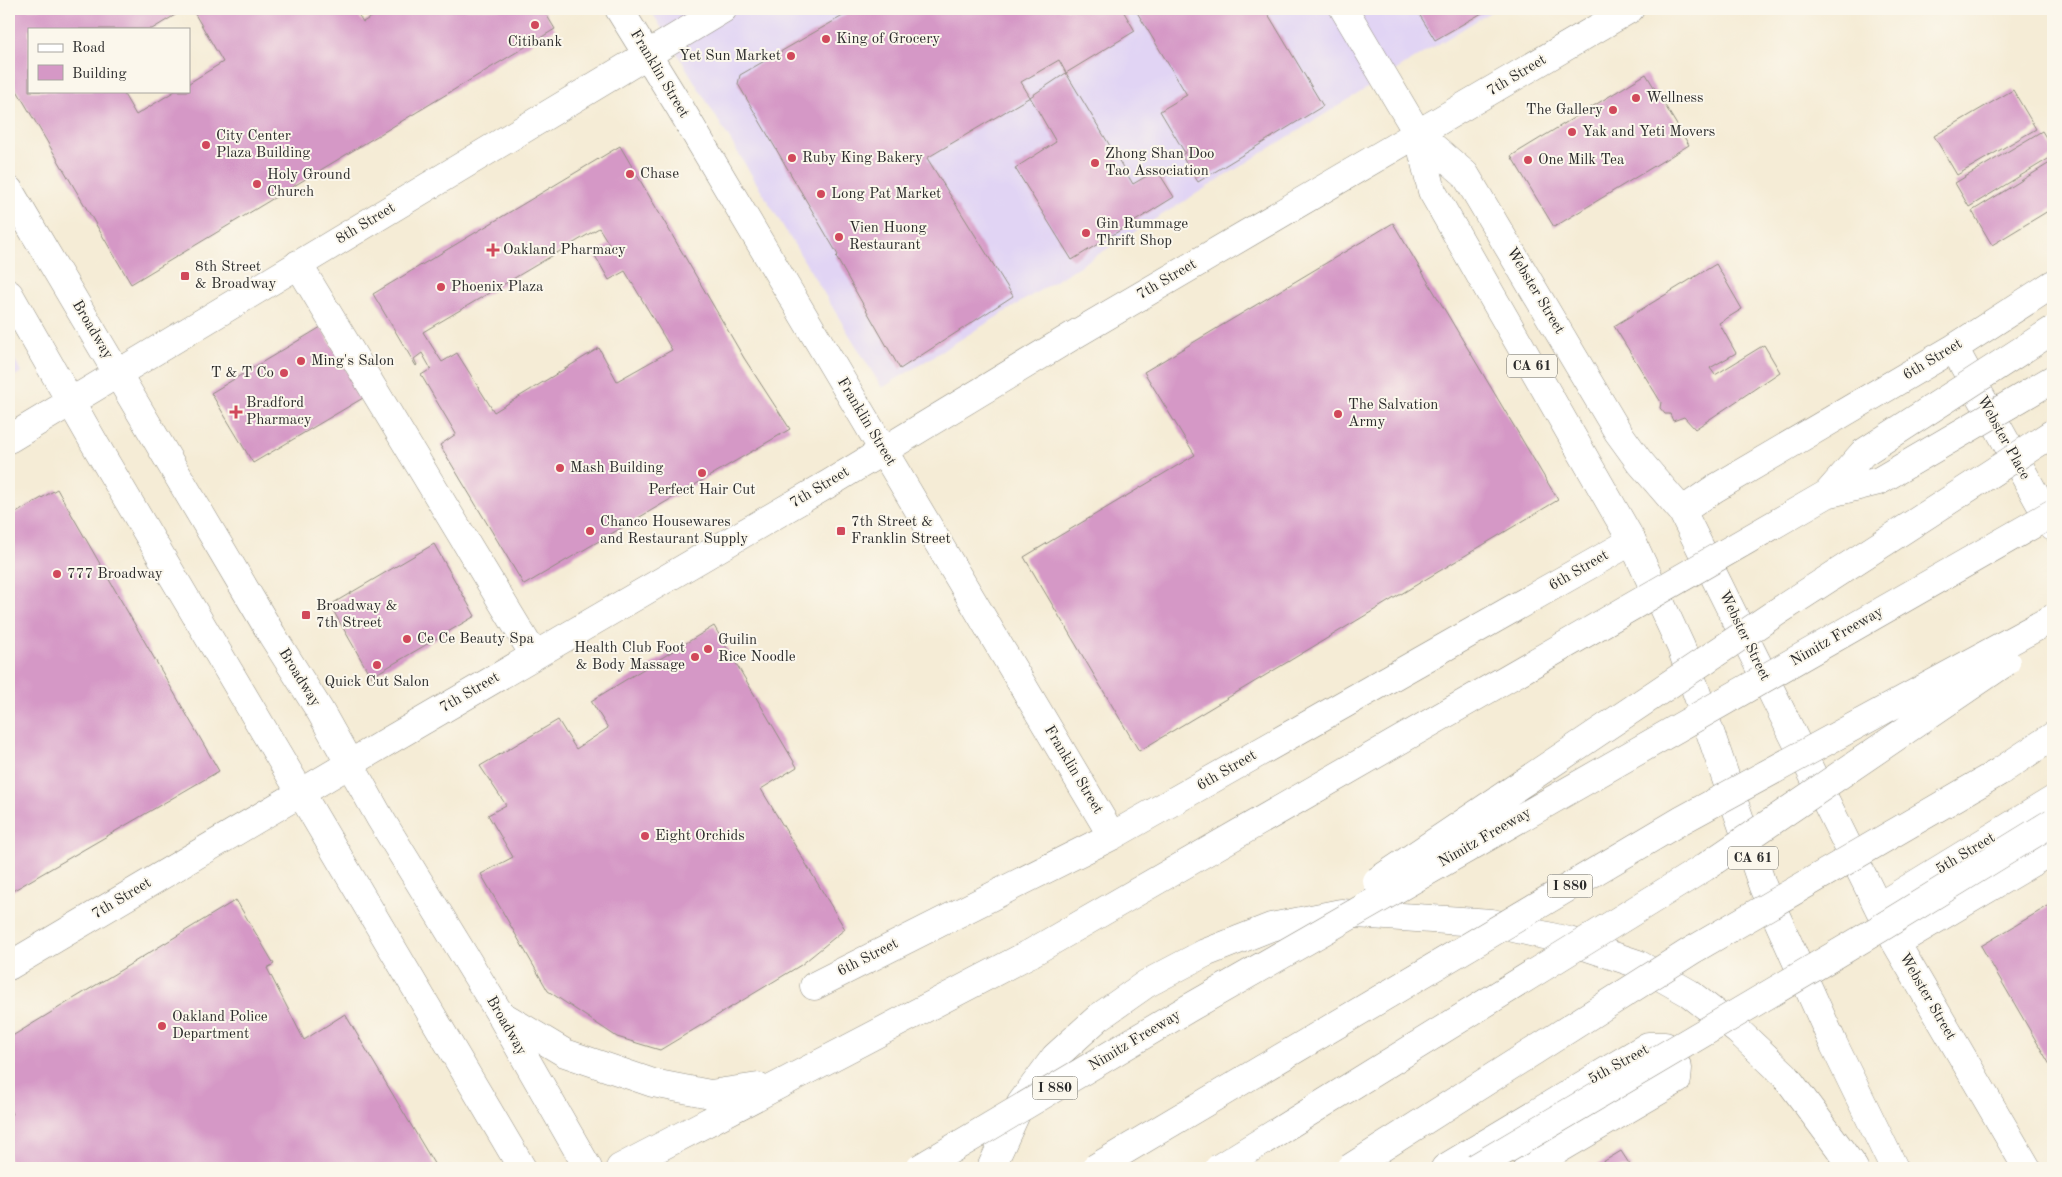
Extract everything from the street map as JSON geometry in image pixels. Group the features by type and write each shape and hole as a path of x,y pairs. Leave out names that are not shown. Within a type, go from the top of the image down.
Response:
{"main road":[{"name":"Franklin Street","path":"619,9 1112,836"},
{"name":"8th Street","path":"9,438 723,9"},
{"name":"Webster Street","path":"1344,9 1418,134 1432,191 1632,541 1681,647 1763,888 1834,1045 1894,1168"},
{"name":"7th Street","path":"9,966 883,451 1074,335 1418,134 1623,10"},
{"name":"Webster Street","path":"1418,134 1465,174 1618,432 1639,461 1682,510 1896,943 2027,1168"},
{"name":"Broadway","path":"9,190 119,373 272,635 320,711 349,765 500,1014 588,1168"},
{"path":"298,264 534,655"},
{"name":"6th Street","path":"1682,510 1714,488 1954,348 2053,284"},
{"path":"9,294 70,402 522,1168"},
{"path":"1827,494 1863,453 2053,330"},
{"name":"Webster Place","path":"1954,348 2053,527"},
{"path":"620,1168 1031,953 1827,494 1879,481 2053,379"},
{"path":"1189,1008 1777,612 2053,433"},
{"name":"Nimitz Freeway","path":"920,1168 1189,1008 2053,513"},
{"name":"6th Street","path":"814,986 1112,836 1632,541"},
{"name":"I 880","path":"1095,1168 1682,820 2053,618"},
{"path":"1219,1168 1705,867 2053,629"},
{"path":"1350,1168 1691,951 1999,772 2053,736"},
{"path":"1999,772 2053,749"},
{"name":"5th Street","path":"1878,907 2053,800"},
{"path":"1475,1168 1879,929 2053,822"},
{"path":"1896,943 2053,850"},
{"path":"991,1168 1021,1103 1055,1057 1099,1017 1146,984 1205,953 1271,927 1341,913 1492,922 1569,940 1638,964 1689,993 1752,1044 1785,1075 1854,1168"},
{"path":"500,1014 565,1053 653,1083 710,1094 779,1084"},
{"name":"5th Street","path":"1445,1168 1648,1046 1665,1046 1678,1068 1677,1080 1527,1168"}],"shaded area":[{"path":"650,9 1495,9 882,388"},
{"path":"9,350 22,372 9,379"}],"building":[{"name":"City Center Plaza Building","path":"9,9 185,9 154,28 28,28 28,92 123,92 136,115 173,92 190,92 190,82 223,62 192,9 355,9 363,22 385,9 543,9 555,29 131,284 9,77"},
{"path":"855,9 1122,9 1135,31 1066,73 1059,60 1021,82 1030,97 927,158 1013,296 900,369 836,257 838,255 738,84 740,75"},
{"path":"1135,9 1265,9 1323,106 1198,182 1181,155 1185,153 1160,111 1187,95"},
{"path":"1416,9 1489,9 1435,40"},
{"path":"1066,73 1133,184 1157,170 1174,197 1072,260 1015,168 1056,142 1030,97"},
{"path":"1646,74 1689,145 1554,227 1511,156"},
{"path":"2013,90 2036,129 1957,175 1934,136"},
{"path":"2042,131 2053,149 2053,156 1969,207 1955,183"},
{"path":"620,146 744,358 790,429 524,585 440,445 456,434 421,375 431,369 422,353 414,359 416,366 373,294","holes":["599,228 609,244 594,254 609,280 625,271 672,350 617,381 599,348 494,412 457,353 442,362 423,332"]},
{"path":"2053,161 2053,208 1992,245 1972,211"},
{"path":"1393,223 1558,500 1139,751 1024,557 1195,455 1144,372"},
{"path":"1716,264 1742,309 1719,323 1736,353 1710,368 1715,375 1764,345 1780,372 1695,429 1684,417 1673,421 1670,414 1665,414 1660,408 1661,402 1614,326"},
{"path":"321,327 363,398 253,463 211,393"},
{"path":"57,489 219,771 9,893 9,517"},
{"path":"434,544 475,616 371,677 330,605"},
{"name":"Eight Orchids","path":"714,626 797,767 761,789 845,929 801,965 660,1050 617,1037 548,991 481,874 513,857 488,815 506,805 480,766 558,720 576,749 608,728 591,701"},
{"name":"Oakland Police Department","path":"236,900 274,964 267,968 304,1040 345,1014 436,1167 9,1168 9,1116 12,1114 9,1108 9,1038"},
{"path":"2053,903 2053,1070 1981,946"},
{"path":"1621,1151 1632,1168 1593,1168"}],"place":[{"name":"Citibank","path":"535,25"},
{"name":"King of Grocery","path":"826,39"},
{"name":"Yet Sun Market","path":"791,56"},
{"name":"Wellness","path":"1636,98"},
{"name":"The Gallery","path":"1613,110"},
{"name":"Yak and Yeti Movers","path":"1572,132"},
{"name":"City Center Plaza Building","path":"206,145"},
{"name":"Ruby King Bakery","path":"792,158"},
{"name":"One Milk Tea","path":"1528,160"},
{"name":"Zhong Shan Doo Tao Association","path":"1095,163"},
{"name":"Chase","path":"630,174"},
{"name":"Holy Ground Church","path":"257,184"},
{"name":"Long Pat Market","path":"821,194"},
{"name":"Gin Rummage Thrift Shop","path":"1086,233"},
{"name":"Vien Huong Restaurant","path":"839,237"},
{"name":"Oakland Pharmacy","path":"493,250"},
{"name":"8th Street & Broadway","path":"185,276"},
{"name":"Phoenix Plaza","path":"441,287"},
{"name":"Ming's Salon","path":"301,361"},
{"name":"T & T Co","path":"284,373"},
{"name":"Bradford Pharmacy","path":"236,412"},
{"name":"The Salvation Army","path":"1338,414"},
{"name":"Mash Building","path":"560,468"},
{"name":"Perfect Hair Cut","path":"702,473"},
{"name":"Chanco Housewares and Restaurant Supply","path":"590,531"},
{"name":"7th Street & Franklin Street","path":"841,531"},
{"name":"777 Broadway","path":"57,574"},
{"name":"Broadway & 7th Street","path":"306,615"},
{"name":"Ce Ce Beauty Spa","path":"407,639"},
{"name":"Guilin Rice Noodle","path":"708,649"},
{"name":"Health Club Foot & Body Massage","path":"695,657"},
{"name":"Quick Cut Salon","path":"377,665"},
{"name":"Eight Orchids","path":"645,836"},
{"name":"Oakland Police Department","path":"162,1026"}]}
